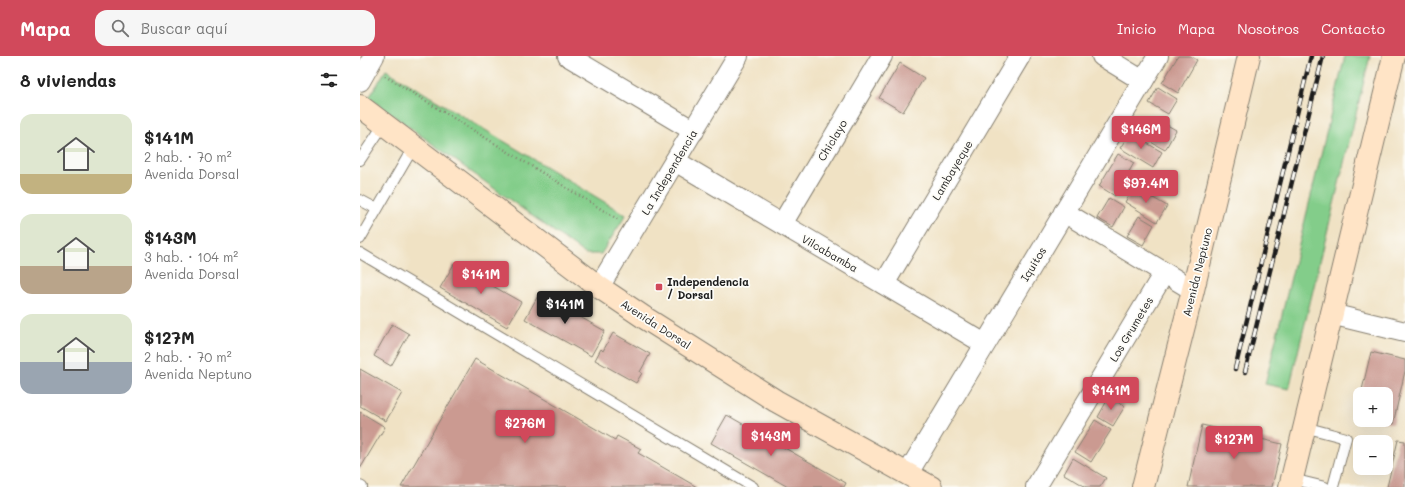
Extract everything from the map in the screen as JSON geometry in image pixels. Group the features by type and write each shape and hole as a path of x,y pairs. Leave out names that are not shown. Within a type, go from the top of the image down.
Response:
{"main road":[{"name":"Avenida Neptuno","path":"1143,487 1193,290 1249,56"},
{"path":"1291,483 1394,56"},
{"name":"Avenida Dorsal","path":"360,106 599,286 645,318 776,401 932,487"}],"street":[{"path":"568,56 694,131"},
{"name":"La Independencia","path":"599,286 635,229 738,56"},
{"name":"Chiclayo","path":"782,224 882,56"},
{"name":"Lambayeque","path":"884,284 1020,56"},
{"path":"1102,56 1143,81"},
{"name":"Iquitos","path":"908,473 1158,56"},
{"name":"Vilcabamba","path":"675,162 985,344"},
{"path":"1064,212 1193,290"},
{"name":"Los Grumetes","path":"1036,487 1164,273"},
{"path":"1331,314 1405,332"}],"lane":[{"path":"360,160 384,124"},
{"path":"360,239 414,146"},
{"path":"360,200 377,209"},
{"path":"360,253 753,487"},
{"path":"1304,427 1346,438 1333,487"},
{"path":"1291,483 1325,487"}],"path":[{"path":"368,68 635,229"}],"green space":[{"path":"1345,56 1370,56 1289,389 1265,384"},
{"path":"386,70 626,215 601,254 585,254 369,98"}],"building":[{"path":"1178,56 1190,56 1197,60 1178,93 1162,83"},
{"path":"900,63 924,78 903,112 879,98"},
{"path":"1158,87 1177,99 1168,114 1149,103"},
{"path":"1160,121 1176,130 1165,150 1149,141"},
{"path":"1130,133 1162,152 1153,168 1120,148"},
{"path":"1118,154 1134,163 1115,196 1099,186"},
{"path":"1134,187 1167,206 1157,222 1125,202"},
{"path":"1109,198 1124,207 1113,227 1097,218"},
{"path":"1139,216 1154,225 1143,245 1127,236"},
{"path":"454,264 521,302 507,327 440,288"},
{"path":"539,294 605,331 591,356 525,319"},
{"path":"392,324 409,334 391,366 374,356"},
{"path":"613,333 650,354 636,383 595,360 601,349 603,351"},
{"path":"1371,352 1405,360 1405,371 1393,424 1393,387 1363,387"},
{"path":"475,359 615,440 617,436 641,449 638,453 697,487 401,487"},
{"path":"360,369 402,393 386,421 360,406"},
{"path":"1109,397 1125,406 1113,426 1098,417"},
{"path":"360,412 385,427 360,469"},
{"path":"727,415 846,483 844,487 788,487 711,443"},
{"path":"1095,420 1111,430 1091,462 1075,452"},
{"path":"1202,425 1282,444 1272,487 1188,487"},
{"path":"1398,440 1405,441 1405,487 1387,487 1390,475 1393,475 1393,461"},
{"path":"1073,458 1106,478 1100,487 1086,487 1064,474"}],"railway":[{"path":"1235,369 1311,56"},
{"path":"1245,372 1323,56"}],"place":[{"name":"Independencia / Dorsal","path":"659,287"}]}
